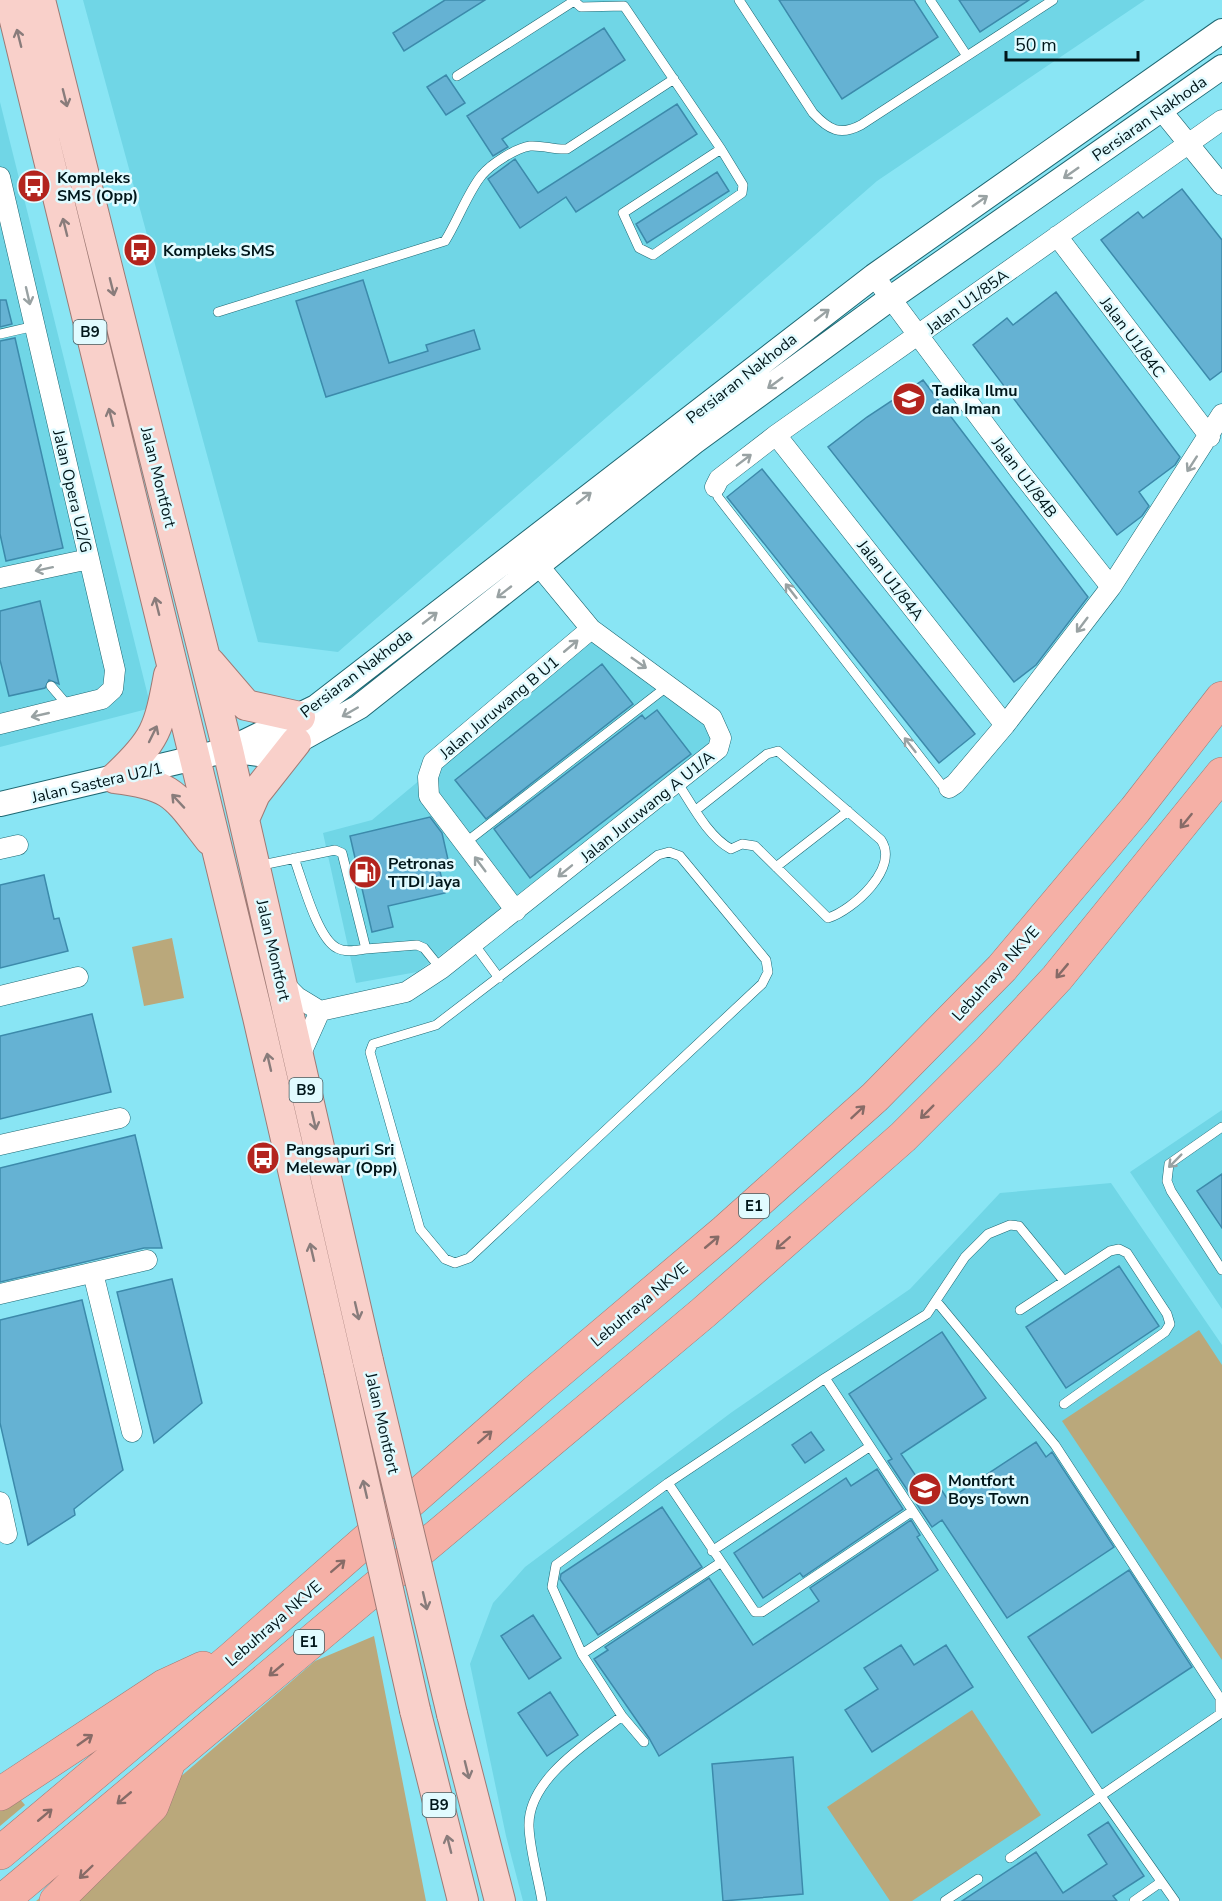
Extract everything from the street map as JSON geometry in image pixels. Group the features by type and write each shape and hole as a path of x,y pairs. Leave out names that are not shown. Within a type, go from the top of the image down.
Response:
{"highway":[{"name":"Lebuhraya NKVE","path":"0,1853 231,1659 536,1391 725,1231 882,1089 1008,960 1135,810 1222,698"},
{"name":"E1","path":"2,1901 711,1306 903,1137 988,1052 1057,978 1222,774"},
{"path":"0,1794 164,1686 185,1674 231,1659"},
{"path":"56,1901 152,1806 169,1760"}],"main road":[{"name":"Jalan Montfort","path":"9,0 261,1028 415,1710 463,1901"},
{"name":"Jalan Montfort","path":"47,8 228,750 368,1361 452,1714 500,1901"},
{"path":"203,653 246,705 298,729 255,794 244,819"},
{"path":"115,778 143,752 153,736 161,714 171,663"},
{"path":"115,778 149,782 176,797 215,847"}],"street":[{"name":"Persiaran Nakhoda","path":"298,729 316,707 874,276 1222,31"},
{"name":"Persiaran Nakhoda","path":"194,759 298,729 358,707 694,442 891,298 1222,67"},
{"path":"1161,110 1222,185"},
{"name":"Jalan U1/85A","path":"715,487 719,479 776,435 1222,120"},
{"name":"Jalan Opera U2/G","path":"0,177 115,670 113,689 102,699 0,724"},
{"name":"Jalan U1/84C","path":"1057,236 1210,437"},
{"name":"Jalan U1/84B","path":"874,276 1021,473 1111,587"},
{"path":"949,788 956,784 1005,725 1111,587 1210,437 1222,414"},
{"name":"Jalan U1/84A","path":"776,435 1005,725"},
{"name":"Jalan Juruwang A U1/A","path":"320,1011 406,992 441,969 718,749 721,738 712,718 669,684 591,629 522,546"},
{"path":"0,578 89,559"},
{"name":"Jalan Juruwang B U1","path":"516,911 429,796 428,777 433,762 591,629"},
{"name":"Jalan Sastera U2/1","path":"0,804 194,759"},
{"path":"0,996 78,977"},
{"path":"282,982 297,996 320,1011 299,1058"},
{"path":"0,1145 120,1118"},
{"path":"0,1294 147,1260"},
{"path":"93,1273 132,1432"},
{"path":"0,1502 8,1534"}],"lane":[{"path":"739,0 813,113 826,127 840,132 861,125 1053,0"},
{"path":"930,0 967,56"},
{"path":"458,76 574,1 581,7 624,6 674,79 721,150 743,185 742,193 653,255 639,248 623,213 721,150"},
{"path":"218,312 445,241 482,175 499,161 526,147 567,149 674,79"},
{"path":"0,333 34,326"},
{"path":"715,487 718,497 941,784 949,788"},
{"path":"465,843 669,684"},
{"path":"51,686 70,708"},
{"path":"677,782 696,810 721,844 731,849 742,844 754,846 828,918 837,915 871,887 883,869 887,852 881,840 778,751 766,754 696,810"},
{"path":"776,867 848,811"},
{"path":"255,866 336,850 342,853 366,948"},
{"path":"669,852 680,856 766,960 768,972 762,984 469,1258 455,1263 445,1259 420,1229 370,1052 374,1044 436,1025 499,978 658,855 669,852"},
{"path":"294,858 321,929 329,942 338,949 350,951 417,945 424,948 441,969"},
{"path":"474,944 499,978"},
{"path":"1222,1127 1169,1164 1166,1172 1171,1191 1222,1270"},
{"path":"644,1742 622,1716 582,1654 552,1587 556,1565 668,1483 825,1378 927,1314 937,1302 964,1257 988,1234 1010,1225 1019,1226 1064,1281"},
{"path":"1020,1310 1119,1249 1127,1253 1167,1314 1170,1324 1165,1332 1064,1404"},
{"path":"937,1302 1055,1445 1220,1698 1220,1714 1010,1858"},
{"path":"825,1378 911,1512 1101,1796 1175,1901"},
{"path":"712,1551 869,1448"},
{"path":"668,1483 749,1608 755,1612 762,1612 911,1512"},
{"path":"582,1654 720,1563"},
{"path":"542,1901 529,1826 533,1805 544,1783 562,1762 622,1716"},
{"path":"945,1901 978,1879"},
{"path":"1134,1901 1161,1881"}],"shaded area":[{"path":"83,0 1145,0 877,181 338,652 258,642"},
{"path":"0,102 151,708 0,747"},
{"path":"590,638 703,719 713,735 711,744 500,911 417,972 356,983 323,833 372,820"},
{"path":"172,938 184,998 144,1006 132,947"},
{"path":"1222,1110 1222,1309 1130,1172"},
{"name":"Montfort Boys Town","path":"1111,1183 1222,1345 1222,1901 523,1901 506,1836 470,1664 493,1603 525,1567 732,1412 910,1289 1000,1193"},
{"path":"1199,1330 1222,1365 1222,1660 1062,1421"},
{"path":"374,1636 426,1901 36,1901 315,1661"},
{"path":"972,1710 1041,1815 912,1901 890,1901 827,1807"},
{"path":"14,1792 25,1805 0,1826 0,1800"}],"building":[{"path":"445,0 485,0 404,51 393,33"},
{"path":"779,0 914,0 938,37 842,99"},
{"path":"959,0 1029,0 980,32"},
{"path":"604,28 625,60 502,139 508,147 493,156 467,116"},
{"path":"446,75 465,103 446,115 427,87"},
{"path":"677,104 697,134 576,212 566,197 520,228 488,179 515,159 538,193"},
{"path":"717,172 729,191 647,243 636,224"},
{"path":"1182,189 1222,240 1222,371 1210,380 1101,240 1138,212 1143,218"},
{"path":"363,280 389,363 428,351 426,345 474,330 480,349 326,397 296,301"},
{"path":"1056,292 1180,457 1175,465 1139,492 1149,506 1142,516 1117,535 973,345 1007,318 1013,325"},
{"path":"0,300 6,300 12,324 0,327"},
{"path":"15,338 63,548 6,561 0,534 0,341"},
{"path":"923,380 1088,597 1036,665 1014,682 828,447 867,417"},
{"path":"762,469 975,734 939,763 727,497"},
{"path":"40,601 59,684 49,680 45,688 9,696 0,660 0,611"},
{"path":"602,664 633,704 486,819 455,780"},
{"path":"657,710 691,754 530,878 494,829 642,715 645,719"},
{"path":"430,817 442,833 449,864 439,867 445,893 388,906 393,927 372,932 350,836"},
{"path":"44,875 54,919 59,918 68,951 0,968 0,885"},
{"path":"92,1014 111,1092 0,1119 0,1036"},
{"path":"135,1135 162,1248 144,1248 0,1282 0,1168"},
{"path":"1222,1174 1222,1228 1197,1191"},
{"path":"1119,1266 1159,1326 1066,1388 1026,1327"},
{"path":"172,1279 202,1403 154,1443 117,1292"},
{"path":"82,1300 123,1470 74,1509 75,1515 28,1545 0,1423 0,1320"},
{"path":"942,1332 986,1398 901,1454 928,1494 939,1486 948,1500 1036,1442 1046,1457 1052,1452 1114,1547 1007,1618 942,1520 932,1527 888,1461 892,1459 849,1394"},
{"path":"811,1432 824,1450 805,1463 792,1445"},
{"path":"877,1469 903,1509 803,1577 800,1573 763,1598 734,1553 846,1478 851,1486"},
{"path":"662,1507 702,1567 598,1635 560,1579 561,1574"},
{"path":"911,1520 920,1535 917,1537 938,1570 659,1756 594,1659 608,1650 605,1647 709,1578 753,1645 819,1601 810,1588"},
{"path":"1129,1570 1192,1667 1092,1733 1028,1637"},
{"path":"533,1615 561,1658 529,1679 501,1636"},
{"path":"901,1645 914,1665 946,1645 973,1687 872,1752 845,1710 878,1689 864,1668"},
{"path":"550,1692 578,1735 547,1756 518,1713"},
{"path":"793,1757 803,1894 723,1901 712,1764"},
{"path":"1108,1822 1144,1876 1113,1896 1117,1901 962,1901 1036,1852 1063,1893 1107,1864 1088,1835"}],"place":[{"name":"Kompleks SMS (Opp)","path":"34,186"},
{"name":"Kompleks SMS","path":"140,250"},
{"name":"Tadika Ilmu dan Iman","path":"909,399"},
{"name":"Petronas TTDI Jaya","path":"365,872"},
{"name":"Pangsapuri Sri Melewar (Opp)","path":"263,1158"},
{"name":"Montfort Boys Town","path":"925,1489"}]}
